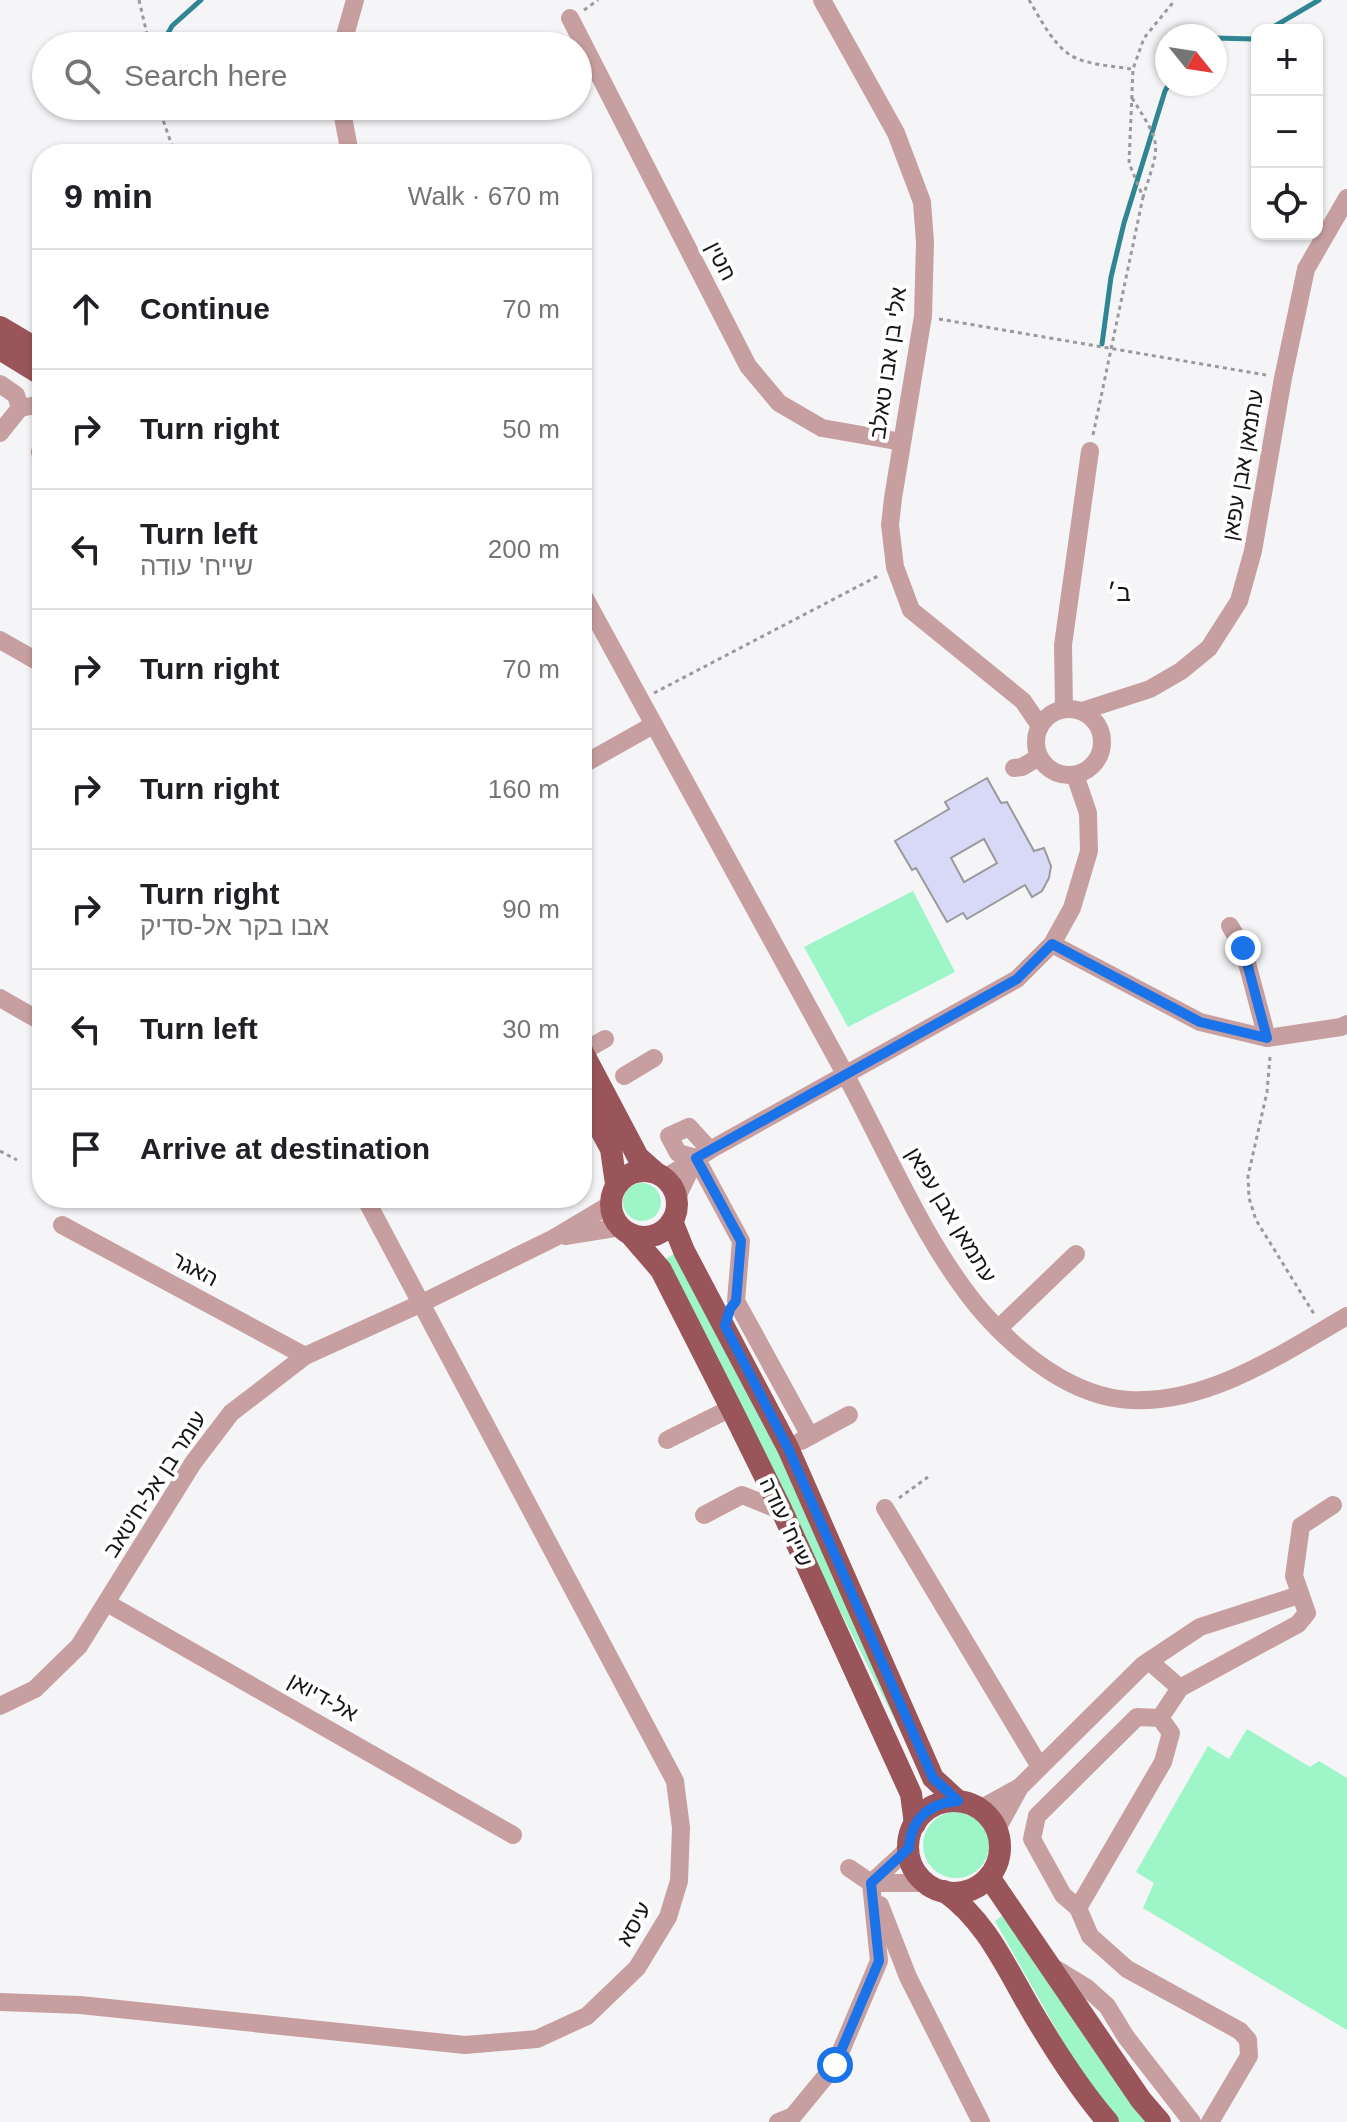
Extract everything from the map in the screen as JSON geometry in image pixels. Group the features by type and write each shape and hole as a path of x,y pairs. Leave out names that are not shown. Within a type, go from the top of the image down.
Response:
{"main road":[{"path":"0,327 32,346"},
{"path":"0,349 32,369"},
{"path":"592,1070 638,1157 660,1176 674,1210 663,1231 651,1236 625,1231 613,1216 611,1149 592,1114"},
{"path":"614,1194 634,1172 660,1176"},
{"name":"שייח' עודה","path":"674,1210 684,1251 788,1448 933,1778 958,1801"},
{"name":"שייח' עודה","path":"625,1231 661,1270 782,1511 911,1794 915,1824"},
{"path":"935,1887 969,1890 989,1877 999,1856 1000,1845 997,1829 980,1809 958,1801 933,1806 915,1824 909,1848 911,1861 917,1873 935,1887 964,1905 981,1924 1035,2019 1108,2122"},
{"path":"989,1877 1141,2100 1160,2122"}],"street":[{"path":"346,32 355,0"},
{"name":"אלי בן אבו טאלב","path":"822,0 896,133 922,202 925,242 923,316 890,525 895,567 911,610 1023,701 1040,726"},
{"name":"חטין","path":"570,18 577,32"},
{"name":"חטין","path":"592,61 748,366 779,403 822,428 902,442"},
{"path":"344,120 348,144"},
{"name":"עתמאן אבן עפאן","path":"1067,710 1128,697 1181,671 1209,648 1239,601 1253,551 1283,378 1306,269 1347,198"},
{"path":"0,384 16,395 20,408"},
{"path":"0,433 20,408 32,406"},
{"path":"1067,710 1063,645 1090,451"},
{"path":"592,612 845,1074"},
{"path":"0,640 32,658"},
{"name":"עתמאן אבן עפאן","path":"1102,733 1128,697"},
{"name":"אלי בן אבו טאלב","path":"1023,701 1067,710"},
{"path":"1067,710 1097,722 1102,733 1101,755 1094,765 1075,775 1054,772 1039,757 1036,747 1040,726 1067,710"},
{"path":"592,759 653,725"},
{"path":"1014,768 1039,757"},
{"path":"660,1176 1017,979 1052,944 1072,908 1089,851 1088,813 1075,775"},
{"path":"1230,926 1243,948 1267,1038"},
{"path":"1052,944 1200,1022 1267,1038 1347,1024"},
{"path":"0,998 32,1016"},
{"path":"592,1046 605,1039"},
{"path":"624,1076 654,1058"},
{"name":"עתמאן אבן עפאן","path":"845,1074 956,1278 998,1329 1032,1360 1056,1375 1094,1392 1129,1400 1169,1398 1201,1392 1347,1316"},
{"path":"703,1154 678,1153 669,1136 689,1127 703,1154 741,1241 736,1301 725,1326"},
{"path":"674,1210 703,1154"},
{"name":"עומר בן אל-ח'טאב","path":"0,1706 35,1689 79,1646 193,1463 231,1413 305,1356 554,1238 614,1194"},
{"name":"עיסא","path":"0,2002 80,2005 465,2045 537,2039 587,2016 637,1968 668,1917 679,1881 681,1828 675,1781 370,1208"},
{"name":"האגר","path":"62,1225 305,1356"},
{"name":"עומר בן אל-ח'טאב","path":"554,1238 625,1231"},
{"path":"998,1329 1076,1254"},
{"path":"709,1297 726,1304 736,1301"},
{"path":"736,1301 810,1436"},
{"path":"667,1440 731,1408"},
{"path":"788,1448 849,1415"},
{"path":"704,1515 742,1495 782,1511"},
{"path":"1160,1718 1180,1688 1298,1624 1307,1613 1294,1576 1301,1526 1333,1505"},
{"path":"885,1508 1040,1767"},
{"path":"980,1809 1020,1787 1149,1661 1200,1627 1299,1595"},
{"name":"אל-דיואן","path":"107,1603 513,1835"},
{"path":"1149,1661 1180,1688"},
{"path":"1160,1718 1137,1717 1037,1816 1032,1839 1063,1895 1078,1908 1090,1936 1127,1969 1240,2031 1248,2040 1249,2056 1210,2122"},
{"path":"1078,1908 1163,1762 1171,1733 1160,1718"},
{"path":"997,1829 1020,1787"},
{"path":"871,1883 909,1848"},
{"path":"849,1868 871,1883 935,1887"},
{"path":"778,2122 793,2116 835,2065 879,1961 871,1883"},
{"path":"871,1883 908,1977 981,2122"},
{"path":"1051,1966 1087,1988 1107,2006 1126,2037 1192,2122"}],"path":[{"path":"139,0 147,32"},
{"path":"1029,0 1053,37 1071,55 1099,64 1133,69"},
{"path":"1143,197 1129,163 1133,69 1144,38 1175,0"},
{"path":"1090,451 1143,197 1157,154 1156,138 1132,96"},
{"path":"163,120 171,144"},
{"path":"923,316 1283,378"},
{"path":"640,701 895,567"},
{"path":"1267,1038 1271,1058 1248,1176 1249,1198 1256,1220 1323,1330"},
{"path":"0,1151 17,1160"},
{"path":"885,1508 928,1477"}],"green space":[{"path":"913,891 955,972 848,1027 804,947"},
{"path":"642,1183 656,1188 661,1202 656,1216 642,1221 628,1216 623,1202 628,1188"},
{"path":"677,1252 947,1783 931,1792 664,1260"},
{"path":"1247,1729 1310,1767 1319,1761 1347,1778 1347,2030 1143,1908 1154,1883 1136,1872 1208,1746 1229,1759"},
{"path":"956,1812 969,1815 979,1822 986,1832 989,1845 986,1858 979,1868 969,1875 956,1878 943,1875 933,1868 926,1858 923,1845 926,1832 933,1822 943,1815"},
{"path":"1010,1910 1151,2122 1118,2122 1090,2089 995,1921"}],"building":[{"path":"987,778 1001,803 1007,802 1034,851 1044,848 1051,866 1042,891 1032,897 1025,885 967,919 963,913 947,922 916,868 912,870 895,841 949,809 945,802","holes":["984,839 997,863 964,882 951,858"]}],"waterway":[{"path":"169,32 201,0"},
{"path":"1278,24 1319,0"},
{"path":"1227,38 1251,39"},
{"path":"1102,344 1111,277 1124,223 1163,96"}],"district":[{"name":"ב׳","path":"1119,592"}],"route":[{"path":"835,2065 879,1961 871,1883 909,1848 910,1836 923,1814 933,1806 958,1801 933,1778 788,1448 725,1326 736,1301 741,1241 696,1158 1017,979 1052,944 1200,1022 1267,1038 1243,948"}]}
